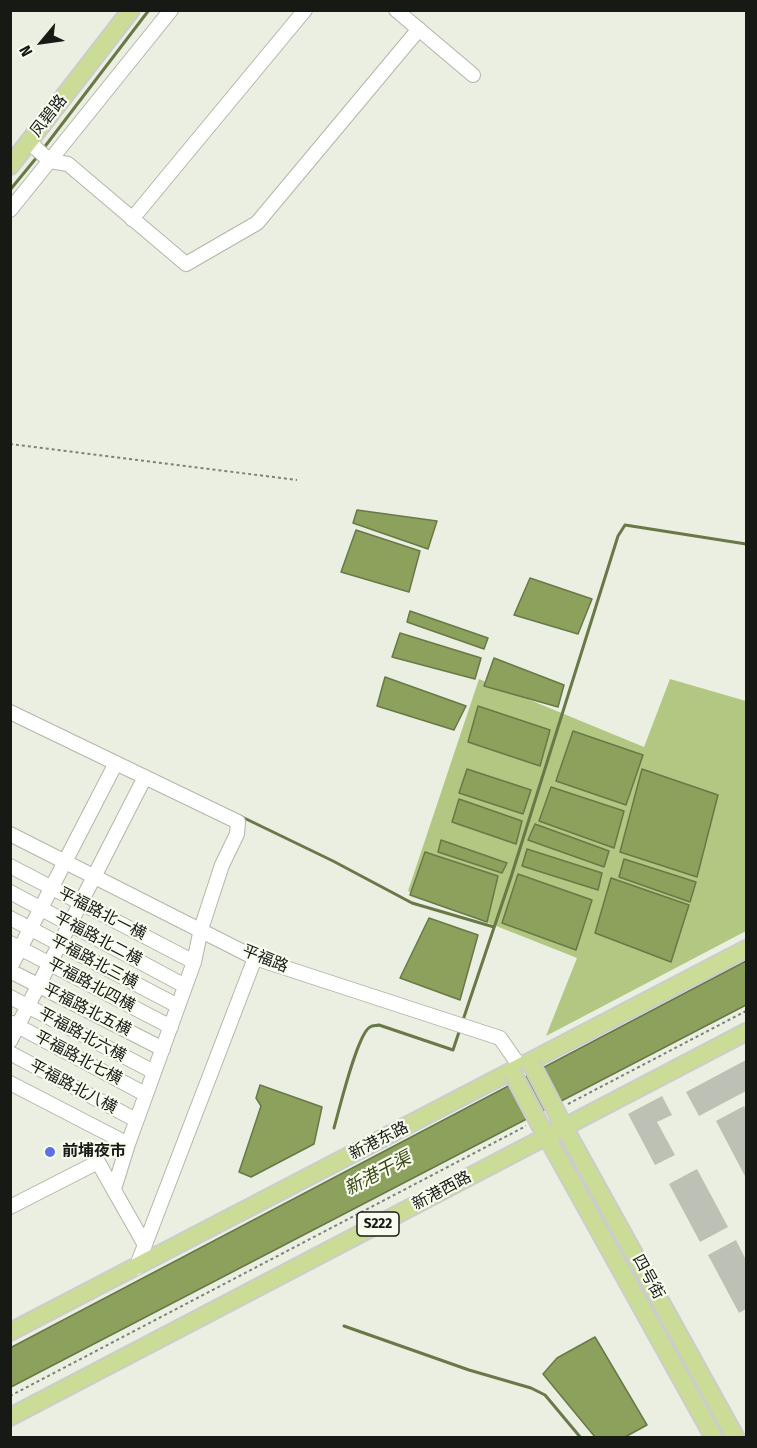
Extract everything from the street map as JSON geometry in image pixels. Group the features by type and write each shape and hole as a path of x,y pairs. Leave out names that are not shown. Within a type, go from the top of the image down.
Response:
{"main road":[{"name":"凤碧路","path":"10,166 131,10"},
{"name":"新港东路","path":"10,1332 747,949"},
{"name":"新港西路","path":"10,1417 747,1032"},
{"name":"四号街","path":"521,1068 560,1113 736,1437"},
{"name":"四号街","path":"521,1068 535,1126 714,1437"}],"street":[{"path":"10,210 171,10"},
{"path":"132,219 305,10"},
{"path":"396,10 473,75"},
{"path":"29,142 50,161 68,164 186,264 258,223 419,29"},
{"path":"10,712 238,822 237,834 222,865 201,929 194,962 145,1094 114,1189"},
{"path":"10,970 16,946 31,929 116,763"},
{"path":"10,1041 14,1025 39,986 145,777"},
{"name":"平福路","path":"11,837 201,929 255,958 500,1038 521,1068"},
{"name":"平福路北一横","path":"10,866 194,962"},
{"name":"平福路北二横","path":"10,892 185,986"},
{"name":"平福路北三横","path":"10,918 178,1006"},
{"name":"平福路北四横","path":"16,946 171,1027"},
{"path":"136,1268 255,958"},
{"name":"平福路北五横","path":"10,970 163,1049"},
{"name":"平福路北六横","path":"10,997 154,1072"},
{"name":"平福路北七横","path":"14,1025 145,1094"},
{"name":"平福路北八横","path":"10,1053 136,1120"},
{"path":"10,1083 128,1144"},
{"path":"10,1207 98,1162 145,1245"}],"path":[{"path":"10,444 297,480"},
{"path":"560,1113 747,1011"},
{"path":"10,1396 535,1126"}],"shaded area":[{"path":"479,679 644,747 670,679 746,701 746,931 546,1036 577,958 408,891"}],"water":[{"path":"357,510 437,521 428,549 353,523"},
{"path":"356,530 420,551 409,592 341,572"},
{"path":"530,578 592,599 578,634 514,615"},
{"path":"410,611 488,638 484,649 407,622"},
{"path":"400,633 481,658 475,679 392,657"},
{"path":"494,658 564,685 558,707 484,686"},
{"path":"385,677 466,706 454,730 377,706"},
{"path":"478,706 550,730 540,766 468,742"},
{"path":"573,731 643,755 626,805 556,781"},
{"path":"467,769 531,790 523,814 459,793"},
{"path":"642,769 718,795 697,877 620,852"},
{"path":"551,787 624,811 614,848 539,821"},
{"path":"459,799 522,821 516,844 452,822"},
{"path":"535,824 609,851 604,867 528,840"},
{"path":"441,840 507,863 502,873 438,852"},
{"path":"527,849 602,873 598,890 522,866"},
{"path":"425,852 498,876 487,922 410,895"},
{"path":"624,859 696,882 690,902 619,877"},
{"path":"518,874 592,900 576,950 502,923"},
{"path":"611,878 689,905 671,962 595,933"},
{"path":"429,918 478,935 460,1000 400,978"},
{"name":"新港干渠","path":"746,961 746,1005 11,1387 10,1348"},
{"path":"260,1085 322,1107 314,1144 251,1177 239,1172 261,1106 256,1098"},
{"path":"595,1337 647,1425 625,1437 595,1437 543,1374 557,1358"}],"building":[{"path":"746,1060 746,1091 699,1116 686,1092"},
{"path":"662,1096 672,1115 657,1122 675,1155 655,1165 628,1114"},
{"path":"744,1106 746,1111 746,1178 716,1121"},
{"path":"697,1169 728,1227 700,1242 669,1184"},
{"path":"736,1240 746,1260 746,1309 739,1313 708,1255"}],"waterway":[{"path":"43,149 149,10"},
{"path":"10,190 37,157"},
{"path":"463,1020 511,877 618,536 625,525 746,544"},
{"path":"240,816 333,861 412,903 494,927"},
{"path":"334,1128 354,1058 370,1027 379,1025 453,1050 460,1029"},
{"path":"344,1326 469,1370 531,1388 545,1395 581,1438"}],"place":[{"name":"前埔夜市","path":"50,1152"}]}
